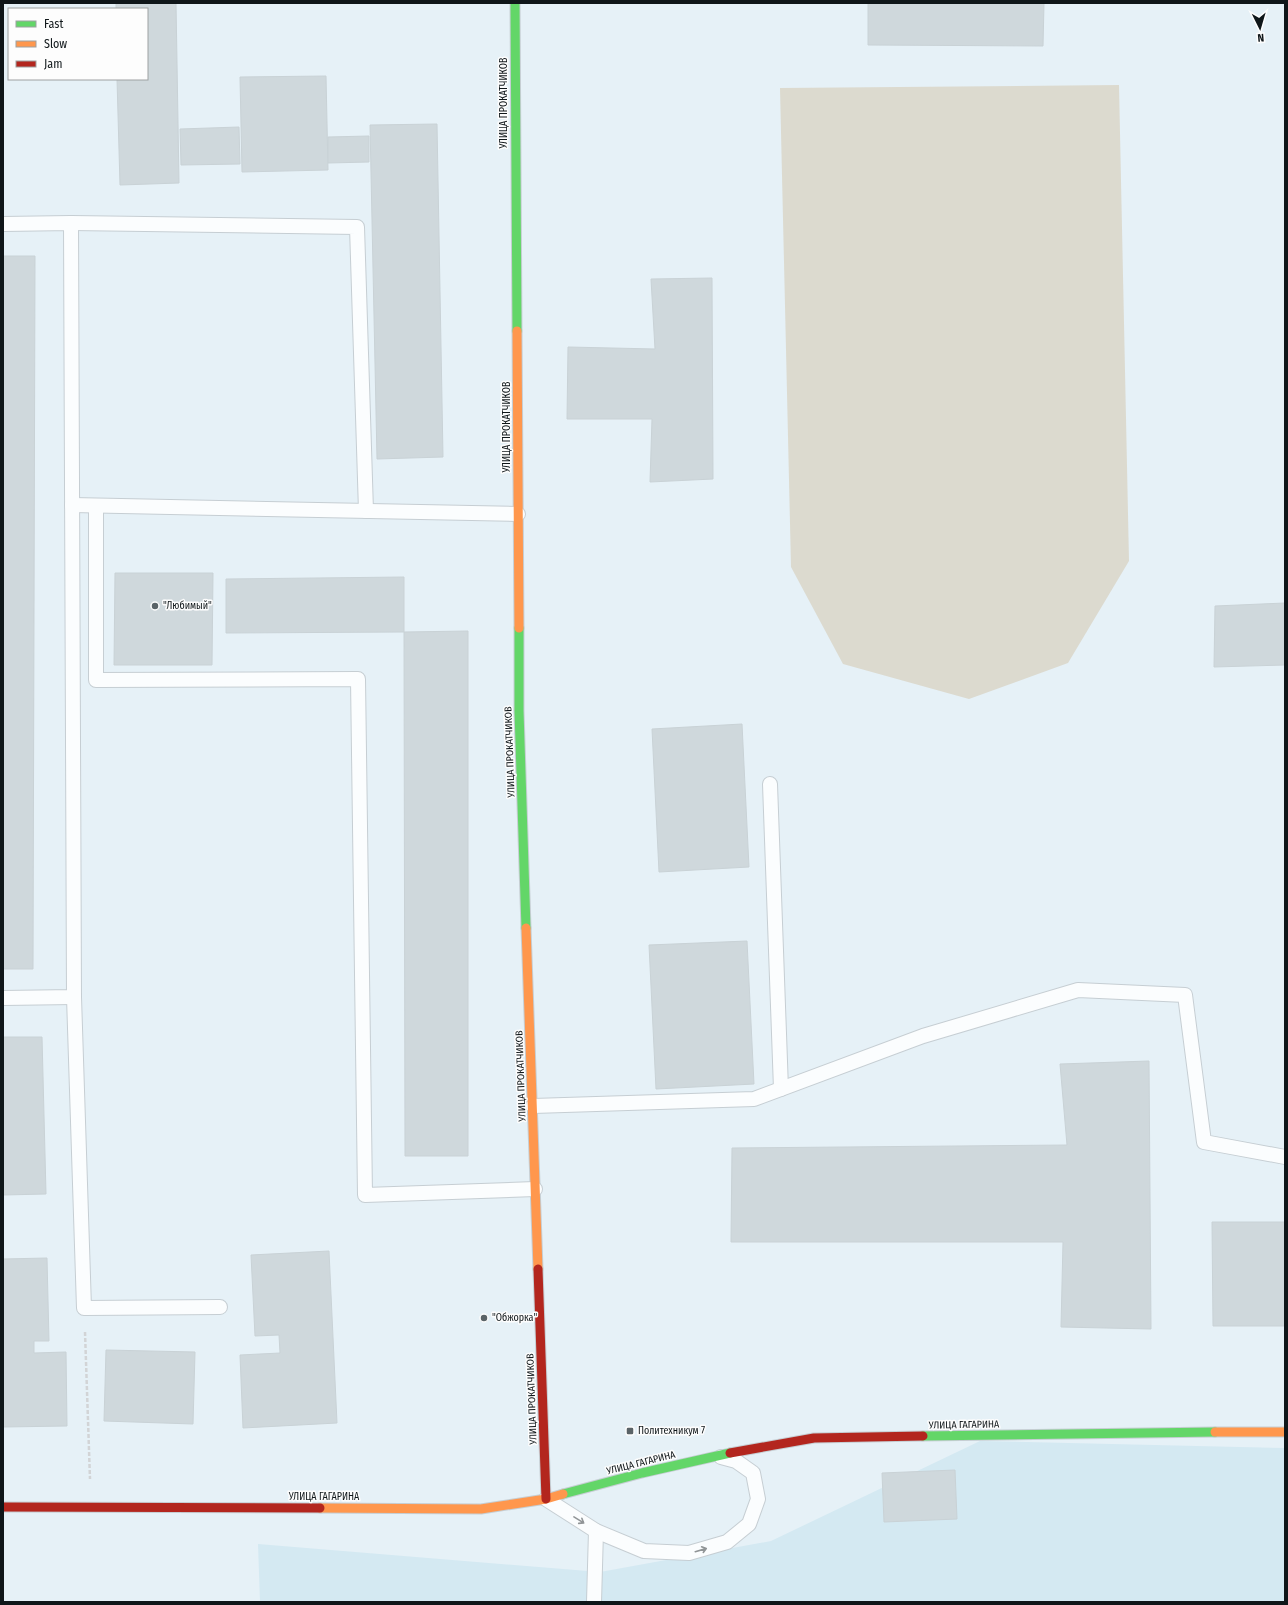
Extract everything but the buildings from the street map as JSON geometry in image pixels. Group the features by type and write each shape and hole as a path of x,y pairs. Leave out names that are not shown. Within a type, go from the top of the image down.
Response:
{"street":[{"name":"УЛИЦА ПРОКАТЧИКОВ","path":"515,3 519,712 546,1499"},
{"name":"УЛИЦА ГАГАРИНА","path":"3,1507 481,1509 546,1499 642,1473 717,1455 814,1438 1151,1432 1285,1432"}],"lane":[{"path":"3,224 71,223 357,227 366,511"},
{"path":"71,223 74,997 84,1308 220,1306"},
{"path":"72,505 518,514"},
{"path":"96,506 96,680 358,679 365,1195 535,1188"},
{"path":"770,784 781,1089"},
{"path":"533,1106 754,1098 923,1036 1078,990 1185,995 1204,1142 1285,1157"},
{"path":"3,998 74,997"},
{"path":"546,1499 596,1531 644,1551 689,1553 726,1542 749,1524 758,1499 753,1473 736,1461 717,1455"},
{"path":"594,1602 596,1531"}],"path":[{"path":"84,1308 91,1508"}],"shaded area":[{"path":"1119,85 1129,561 1068,663 969,699 843,664 791,567 780,88"},
{"path":"980,1441 1285,1448 1285,1602 260,1602 258,1544 600,1572 771,1541"}],"traffic: fast":[{"path":"515,3 517,331"},
{"path":"519,628 519,711 526,928"},
{"path":"923,1436 1215,1432"},
{"path":"563,1494 642,1473 730,1453"}],"traffic: slow":[{"path":"517,331 519,628"},
{"path":"526,928 538,1269"},
{"path":"1215,1432 1285,1432"},
{"path":"320,1508 481,1509 546,1499 563,1494"}],"traffic: jam":[{"path":"538,1269 546,1499"},
{"path":"730,1453 814,1438 923,1436"},
{"path":"3,1507 320,1508"}],"place":[{"name":"\"Любимый\"","path":"155,606"},
{"name":"\"Обжорка\"","path":"484,1318"},
{"name":"Политехникум 7","path":"630,1431"}]}
